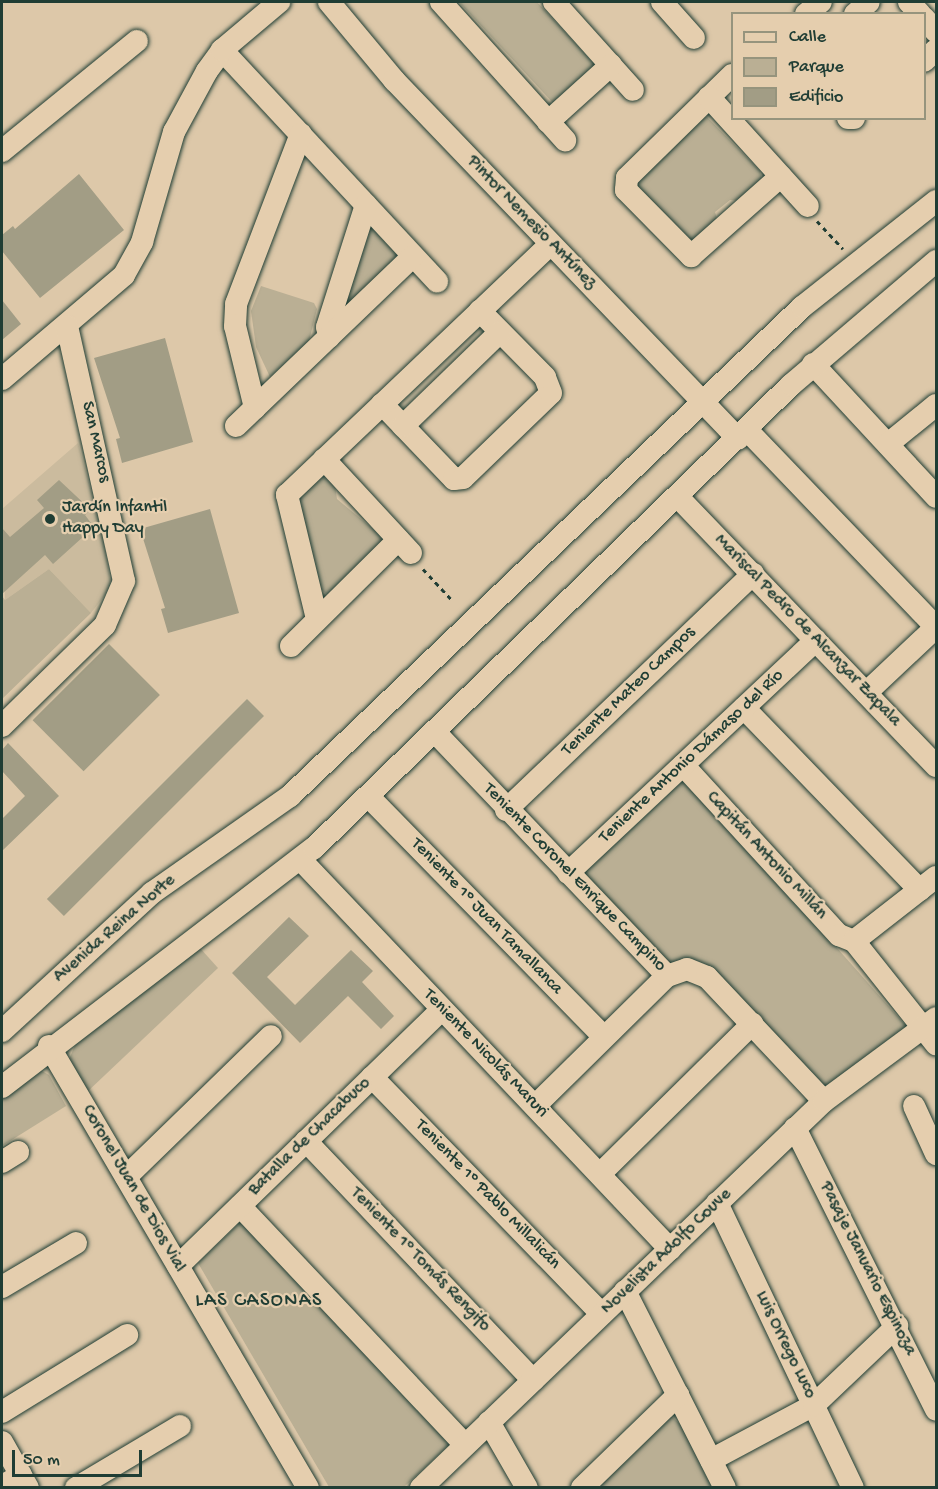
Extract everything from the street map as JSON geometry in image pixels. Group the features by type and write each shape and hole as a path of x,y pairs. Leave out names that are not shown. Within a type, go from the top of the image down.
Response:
{"street":[{"path":"2,378 111,289 134,259 174,132 222,50 279,2"},
{"name":"Pintor Nemesio Antúnez","path":"329,2 394,80 703,403 742,435 936,627"},
{"path":"554,2 633,90"},
{"path":"663,2 694,38"},
{"path":"808,12 821,2"},
{"path":"857,12 869,2"},
{"path":"444,3 565,141"},
{"path":"926,20 936,32"},
{"path":"2,151 137,41"},
{"path":"222,50 437,281"},
{"path":"548,122 611,65"},
{"path":"731,76 627,178 626,190 691,256 781,176"},
{"path":"709,97 808,206"},
{"path":"255,408 235,326 236,304 301,134"},
{"name":"Avenida Reina Norte","path":"2,1031 152,893 253,825 320,768 828,285 936,201"},
{"path":"329,337 327,327 366,205"},
{"path":"317,619 286,505 287,495 551,244"},
{"path":"236,426 413,256"},
{"path":"2,1087 49,1046 300,859 368,796 813,364 936,261"},
{"path":"382,404 454,479 463,478 551,393 544,377 480,310"},
{"name":"San Marcos","path":"2,726 105,625 124,581 67,326"},
{"path":"403,426 500,332"},
{"path":"813,364 936,497"},
{"path":"888,444 936,405"},
{"path":"291,646 317,619 405,547 324,459"},
{"name":"Mariscal Pedro de Alcanzar Zapala","path":"678,496 866,693 934,759"},
{"name":"Teniente Mateo Campos","path":"506,810 753,574"},
{"path":"866,693 936,627"},
{"name":"Teniente Antonio Dámaso del Río","path":"568,873 816,640"},
{"path":"744,708 928,884 854,941"},
{"name":"Teniente Coronel Enrique Campino","path":"434,731 506,810 667,976 680,970 702,973 824,1101"},
{"name":"Capitán Antonio Millán","path":"683,765 839,935 854,941 932,1030"},
{"name":"Teniente 1º Juan Tamallanca","path":"368,796 604,1037"},
{"name":"Teniente Nicolás Maruri","path":"300,859 670,1249"},
{"path":"535,1106 667,976"},
{"name":"Batalla de Chacabuco","path":"178,1266 442,1009"},
{"path":"600,1174 753,1024"},
{"name":"Novelista Adolfo Couve","path":"421,1488 824,1101 932,1030"},
{"path":"126,1178 271,1036"},
{"name":"Coronel Juan de Dios Vial","path":"49,1046 308,1488"},
{"name":"Teniente 1º Pablo Millalicán","path":"372,1077 602,1314"},
{"path":"914,1106 936,1154"},
{"name":"Pasaje Januario Espinoza","path":"795,1128 897,1326 936,1410"},
{"name":"Teniente 1º Tomás Rengifo","path":"306,1141 533,1380"},
{"name":"Luis Orrego Luco","path":"717,1203 853,1488"},
{"path":"240,1206 465,1445"},
{"path":"2,1287 76,1243"},
{"path":"625,1291 725,1488"},
{"path":"711,1460 814,1405 897,1326"},
{"path":"2,1412 127,1335"},
{"path":"582,1488 678,1395"},
{"path":"489,1422 527,1488"},
{"path":"76,1488 180,1426"},
{"path":"2,1442 17,1483"}],"path":[{"path":"405,547 452,600"}],"shaded area":[{"name":"Jardín Infantil Happy Day","path":"78,443 102,530 111,587 91,613 49,569 5,600 2,509"}],"green space":[{"path":"459,2 537,2 596,66 554,104"},
{"path":"707,117 760,171 762,182 741,201 730,200 715,212 718,222 699,240 690,240 639,189 636,179 699,118"},
{"path":"372,222 405,256 340,317"},
{"path":"261,286 314,303 317,309 309,341 270,377 256,347 251,311"},
{"path":"323,476 335,486 337,499 380,535 382,544 329,595 321,590 299,499"},
{"path":"49,569 91,613 2,699 2,596 5,600"},
{"path":"682,773 907,1027 824,1097 709,974 673,969 571,873"},
{"path":"200,948 218,968 86,1093 68,1062 78,1038"},
{"path":"42,1071 49,1075 66,1106 2,1146 2,1100 33,1072"},
{"path":"246,1217 450,1444 404,1487 329,1487 198,1263"},
{"path":"671,1416 682,1426 713,1488 594,1488"}],"building":[{"path":"79,174 124,230 40,298 2,251 2,235 13,226 15,229"},
{"path":"2,300 21,324 2,340"},
{"path":"165,338 193,442 122,463 116,439 120,438 94,358"},
{"path":"59,480 91,510 85,515 94,527 53,564 45,555 2,594 2,528 10,537 44,508 37,500"},
{"path":"210,509 239,613 168,633 161,609 165,608 140,529"},
{"path":"109,644 160,695 84,771 33,720"},
{"path":"247,699 264,716 64,916 47,899"},
{"path":"8,743 59,796 2,851 2,819 25,796 2,771 2,750"},
{"path":"289,917 309,936 267,977 295,1005 351,950 373,971 362,982 394,1016 381,1029 348,996 300,1043 232,973"}],"place":[{"name":"Jardín Infantil Happy Day","path":"50,519"}],"district":[{"name":"LAS CASONAS","path":"259,1301"}]}
